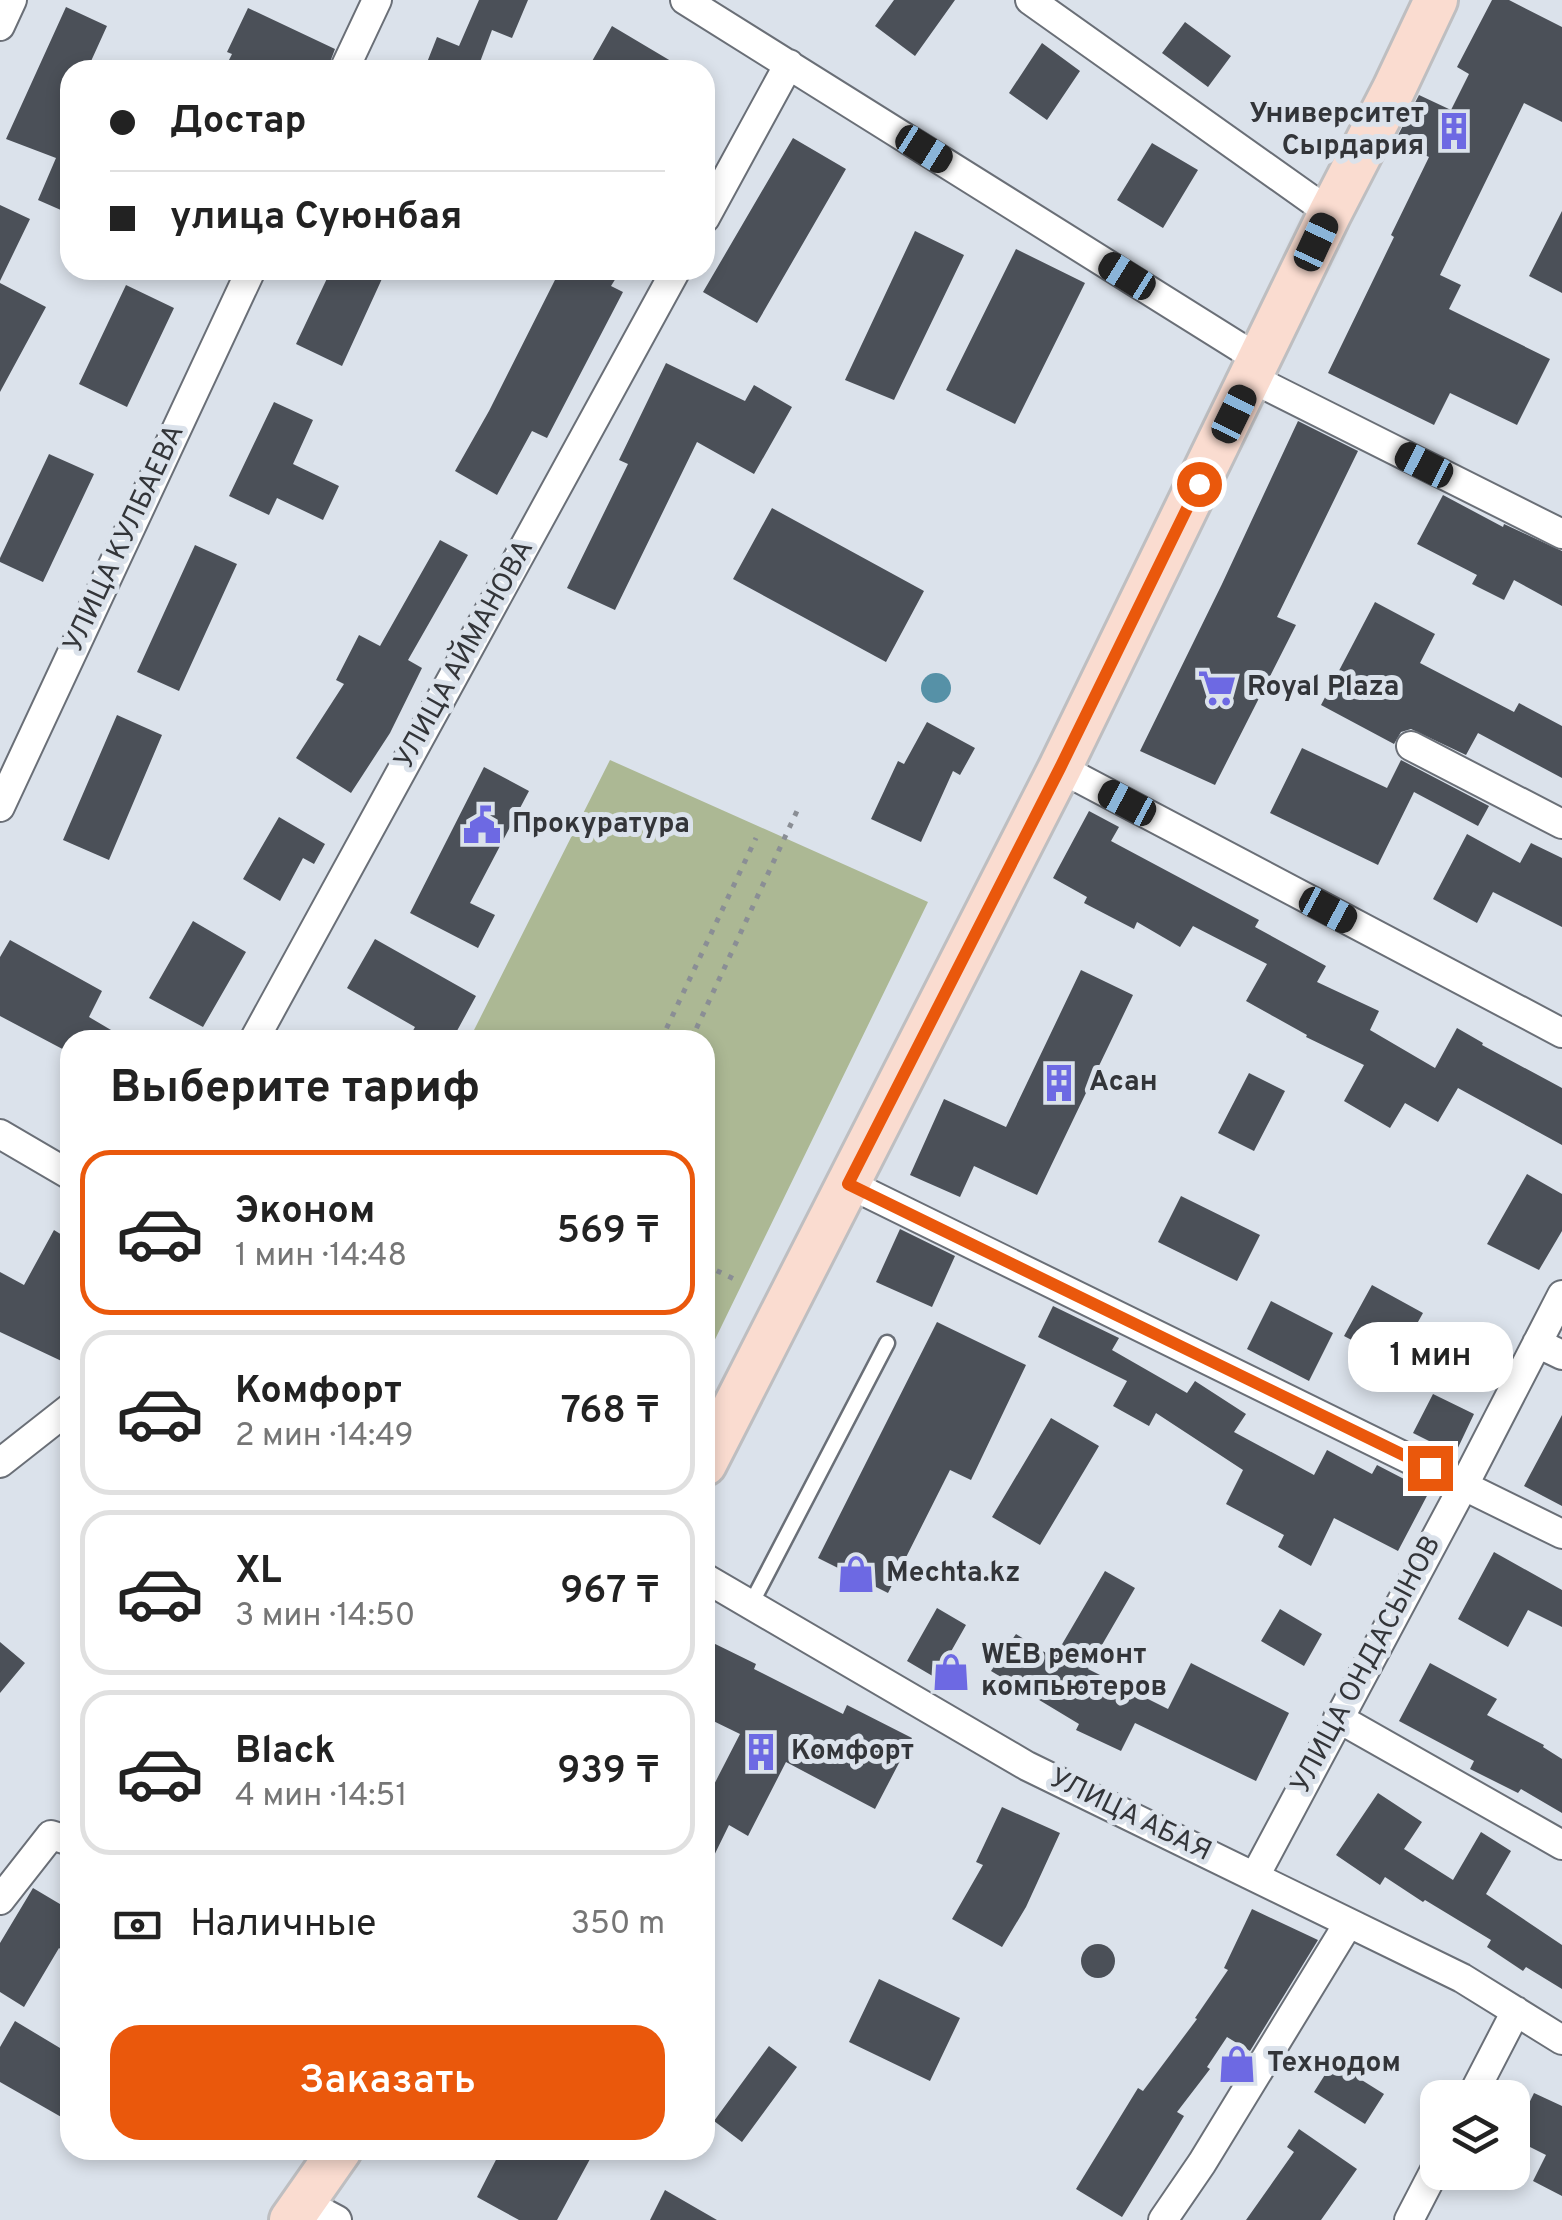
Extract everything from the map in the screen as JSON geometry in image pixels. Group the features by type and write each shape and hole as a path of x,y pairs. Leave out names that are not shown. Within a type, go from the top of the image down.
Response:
{"main road":[{"path":"715,1444 1060,768 1436,0"},
{"path":"311,2214 335,2160"}],"street":[{"path":"0,26 12,0"},
{"path":"349,60 377,0"},
{"path":"685,0 1256,369 1562,534"},
{"path":"1030,0 1330,213"},
{"path":"715,200 789,64"},
{"name":"УЛИЦА КУЛБАЕВА","path":"0,808 246,280"},
{"name":"УЛИЦА АЙМАНОВА","path":"259,1030 671,280"},
{"path":"1411,746 1562,824"},
{"path":"1060,768 1562,1033"},
{"path":"0,1134 60,1169"},
{"path":"848,1184 1562,1534"},
{"name":"УЛИЦА ОНДАСЫНОВ","path":"1254,1876 1464,1485 1550,1349 1562,1295"},
{"path":"0,1462 60,1416"},
{"name":"УЛИЦА АБАЯ","path":"715,1584 1027,1766 1462,1978 1562,2040"},
{"path":"1338,1718 1562,1845"},
{"path":"0,1900 51,1835 60,1838"},
{"path":"1163,2220 1348,1924"},
{"path":"1481,2080 1516,2011"},
{"path":"1409,2220 1425,2190"}],"lane":[{"path":"750,1604 886,1342"}],"path":[{"path":"696,1030 797,811"},
{"path":"666,1030 756,838"},
{"path":"715,1270 734,1279"}],"green space":[{"path":"610,760 928,902 715,1339 715,1030 474,1030"}],"water":[{"path":"936,673 947,677 951,688 947,699 936,703 925,699 921,688 925,677"}],"building":[{"path":"479,0 528,0 512,38 492,30 481,60 428,60 437,37 459,46"},
{"path":"894,0 955,0 915,56 875,26"},
{"path":"1492,0 1509,0 1562,27 1562,122 1524,103 1440,275 1461,285 1449,309 1550,359 1517,425 1450,393 1434,425 1328,373 1429,157 1395,141 1419,95 1451,110 1469,74 1457,67"},
{"path":"66,7 107,26 92,60 60,60 60,210 38,200 56,158 6,139"},
{"path":"248,8 335,49 331,60 229,60 232,54 227,52"},
{"path":"1185,22 1231,56 1208,87 1162,53"},
{"path":"612,26 669,60 593,60"},
{"path":"1042,43 1080,71 1047,120 1009,93"},
{"path":"793,138 846,169 757,323 703,292 710,280 715,280 715,271"},
{"path":"1152,143 1198,170 1163,228 1117,200"},
{"path":"0,205 30,219 0,281"},
{"path":"1562,211 1562,293 1529,276"},
{"path":"915,231 964,255 894,400 845,380"},
{"path":"1016,249 1085,283 1015,424 946,390"},
{"path":"326,280 381,280 342,366 296,344"},
{"path":"555,280 615,280 611,286 623,292 547,438 532,431 497,495 455,471"},
{"path":"0,283 46,307 0,392"},
{"path":"126,285 174,308 127,407 79,384"},
{"path":"666,363 745,401 754,385 792,407 754,474 697,442 615,610 567,588 628,464 619,460"},
{"path":"274,402 313,420 293,464 339,486 323,520 277,498 269,515 229,496"},
{"path":"1298,421 1358,451 1277,617 1296,625 1215,785 1140,751"},
{"path":"49,454 94,474 43,582 0,562 0,558"},
{"path":"1443,495 1503,527 1504,524 1562,551 1562,606 1514,580 1504,600 1472,584 1477,575 1417,544"},
{"path":"772,508 924,591 886,662 733,579"},
{"path":"440,540 468,555 408,660 422,668 390,733 351,793 296,758 344,684 336,680 359,635 380,646"},
{"path":"195,545 237,564 179,691 137,672"},
{"path":"1375,602 1435,634 1420,663 1514,712 1519,703 1562,726 1562,778 1478,733 1466,755 1411,729 1401,732 1394,744 1321,705"},
{"path":"117,715 162,735 109,860 63,840"},
{"path":"927,722 975,748 960,775 953,771 921,842 871,819 898,761 904,764"},
{"path":"1302,748 1387,788 1401,760 1489,806 1478,826 1414,792 1378,865 1270,813"},
{"path":"484,767 529,791 470,903 495,915 478,948 410,913"},
{"path":"1089,811 1119,827 1111,841 1259,920 1255,927 1326,966 1317,982 1379,1011 1370,1030 1435,1068 1457,1028 1562,1088 1562,1145 1458,1088 1438,1122 1405,1103 1390,1128 1344,1101 1364,1065 1306,1037 1246,1001 1267,964 1193,926 1180,947 1137,922 1134,929 1084,903 1087,897 1053,878"},
{"path":"279,817 325,844 314,864 303,858 280,901 243,879"},
{"path":"1467,834 1520,863 1531,843 1562,858 1562,927 1493,892 1477,923 1433,899"},
{"path":"193,921 246,952 203,1027 149,998"},
{"path":"375,939 476,996 457,1030 413,1030 415,1027 347,988"},
{"path":"10,940 102,991 89,1017 111,1030 60,1030 60,1048 0,1016 0,957"},
{"name":"Асан","path":"1081,970 1133,995 1037,1195 974,1166 960,1197 910,1175 944,1099 1006,1127"},
{"path":"1249,1073 1285,1091 1254,1151 1218,1133"},
{"path":"1527,1174 1562,1194 1562,1231 1539,1270 1487,1244"},
{"path":"1181,1196 1260,1235 1237,1281 1158,1242"},
{"path":"900,1229 955,1256 932,1307 876,1282"},
{"path":"54,1230 60,1234 60,1360 0,1332 0,1272 24,1285"},
{"path":"1372,1285 1423,1313 1395,1363 1344,1336"},
{"path":"1271,1301 1333,1333 1309,1381 1247,1349"},
{"path":"1053,1306 1119,1338 1112,1350 1187,1393 1195,1381 1246,1414 1234,1432 1314,1475 1327,1450 1372,1474 1377,1465 1429,1492 1398,1551 1334,1518 1311,1566 1278,1547 1284,1535 1226,1504 1243,1470 1156,1413 1149,1426 1113,1406 1127,1381 1038,1337"},
{"path":"937,1322 1026,1365 971,1480 950,1470 888,1593 818,1558"},
{"path":"1433,1394 1474,1414 1455,1454 1413,1433"},
{"path":"1562,1415 1562,1506 1524,1486"},
{"path":"1051,1418 1099,1446 1040,1545 992,1517"},
{"path":"1494,1552 1562,1590 1562,1627 1528,1610 1508,1647 1458,1619"},
{"path":"1105,1571 1135,1588 1088,1669 1168,1709 1191,1663 1289,1713 1256,1781 1135,1723 1121,1751 1076,1730 1079,1724 991,1671 1016,1634 1054,1658"},
{"path":"937,1608 966,1625 936,1678 907,1661"},
{"path":"1280,1609 1322,1634 1304,1666 1261,1641"},
{"path":"0,1642 25,1663 0,1693"},
{"path":"715,1644 756,1664 754,1669 843,1714 847,1705 912,1738 875,1809 786,1762 748,1836 729,1825 715,1854 715,1783 740,1734 715,1722"},
{"path":"1430,1663 1497,1699 1487,1715 1562,1759 1562,1813 1521,1789 1518,1793 1470,1769 1474,1761 1399,1721"},
{"path":"1378,1793 1422,1822 1404,1849 1453,1880 1481,1832 1511,1851 1486,1894 1562,1945 1562,1989 1526,1967 1523,1971 1487,1947 1491,1940 1425,1900 1385,1877 1380,1885 1336,1855"},
{"path":"1002,1807 1060,1833 1026,1907 1002,1947 952,1919 983,1865 976,1862"},
{"path":"33,1888 60,1904 60,1949 24,2007 0,1992 0,1943"},
{"path":"1252,1909 1318,1940 1250,2051 1227,2037 1207,2067 1210,2069 1177,2112 1184,2116 1122,2217 1076,2189 1138,2088 1143,2091 1228,1970 1224,1968"},
{"path":"1098,1944 1110,1949 1115,1961 1110,1973 1098,1978 1086,1973 1081,1961 1086,1949"},
{"path":"879,1979 960,2018 930,2081 849,2042"},
{"path":"15,2021 60,2048 60,2116 0,2082 0,2047"},
{"path":"769,2046 797,2067 742,2142 715,2120"},
{"path":"1333,2062 1384,2094 1365,2124 1314,2092"},
{"path":"1534,2093 1562,2106 1562,2196 1533,2181 1546,2155 1530,2147 1530,2101"},
{"path":"1299,2129 1357,2169 1321,2220 1246,2220 1294,2152 1287,2147"},
{"path":"496,2160 589,2160 557,2220 519,2220 477,2197"},
{"path":"665,2190 717,2220 650,2220"}],"place":[{"name":"Университет Сырдария","path":"1454,131"},
{"name":"Royal Plaza","path":"1217,688"},
{"name":"Прокуратура","path":"482,825"},
{"name":"Асан","path":"1059,1083"},
{"name":"Mechta.kz","path":"856,1574"},
{"name":"WEB ремонт компьютеров","path":"951,1672"},
{"name":"Комфорт","path":"761,1752"},
{"name":"Технодом","path":"1237,2064"}],"route":[{"path":"1199,484 1060,768 848,1184 1430,1468"}]}
